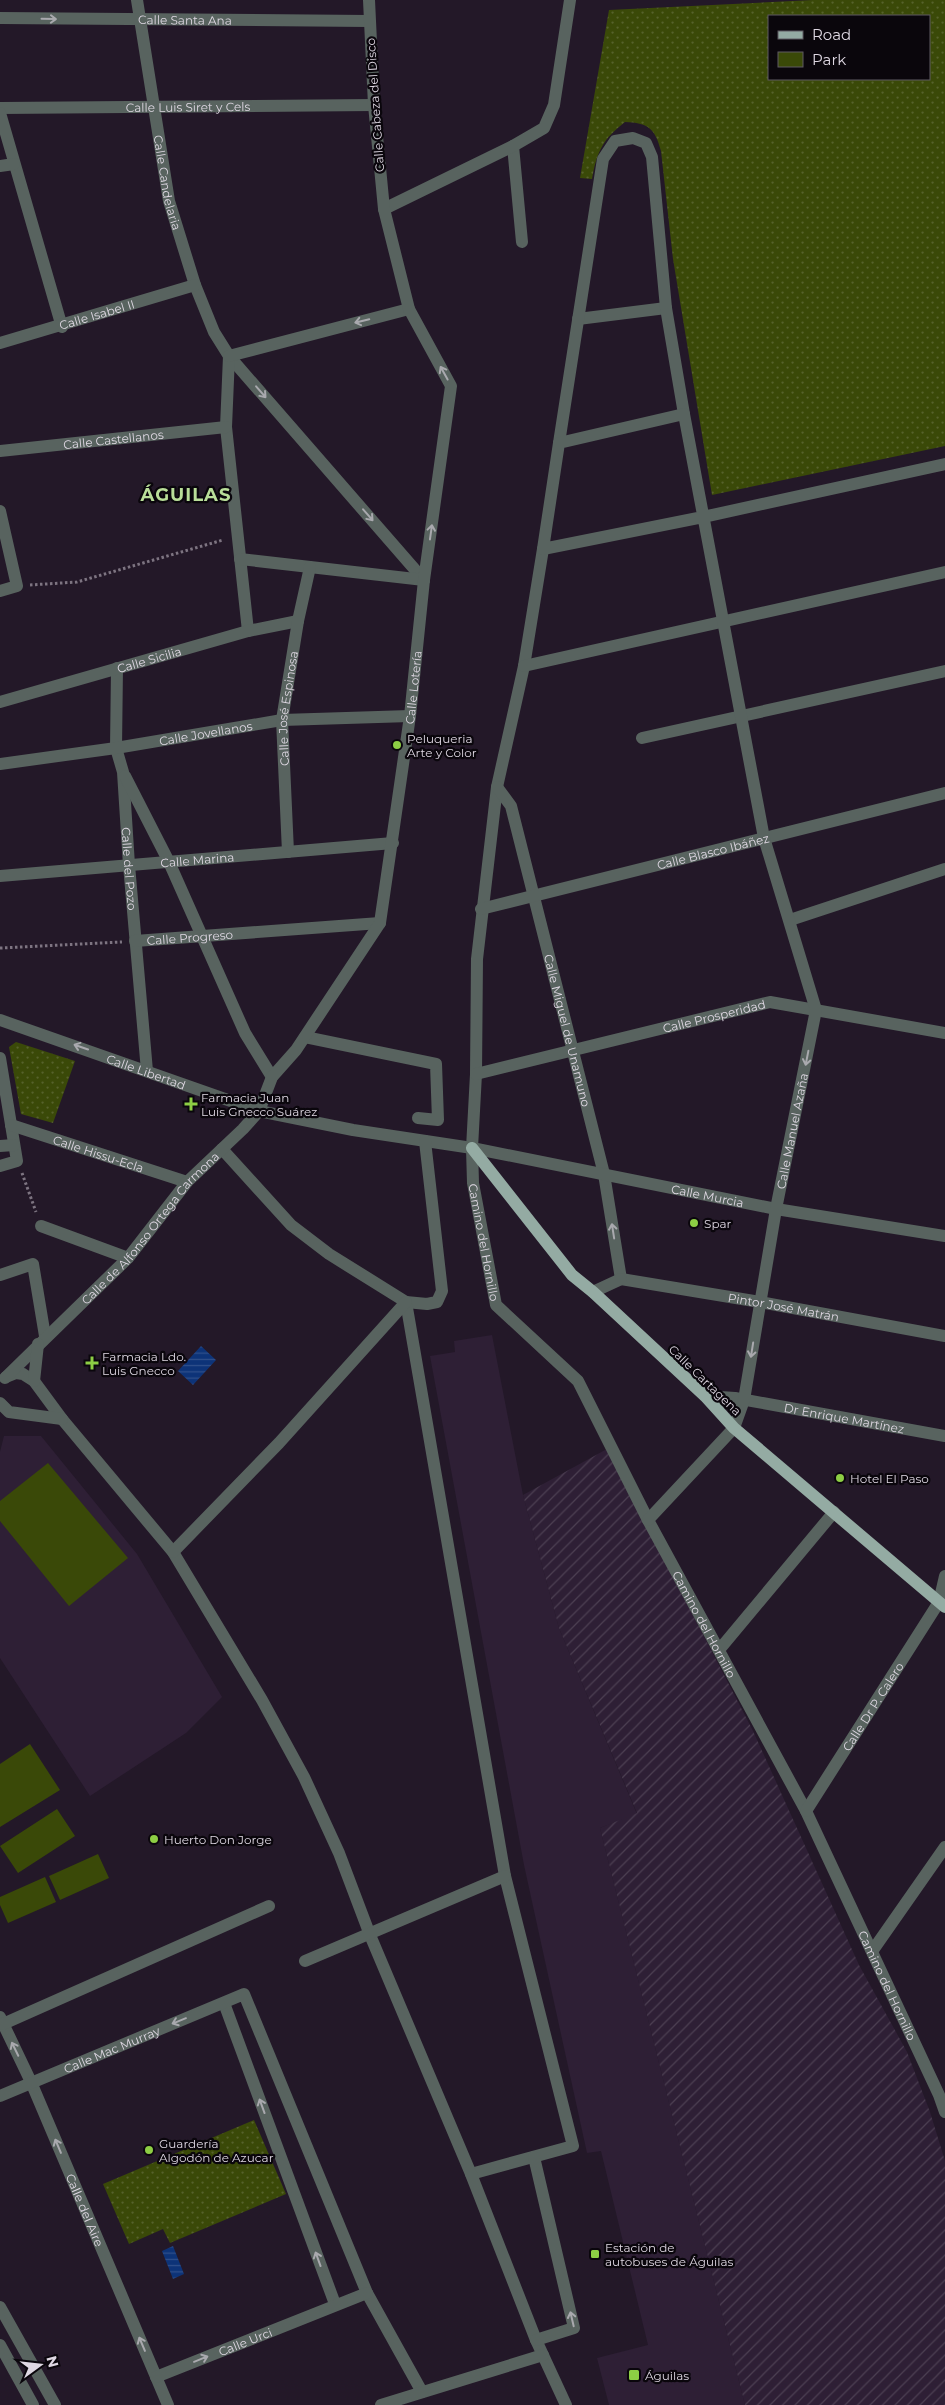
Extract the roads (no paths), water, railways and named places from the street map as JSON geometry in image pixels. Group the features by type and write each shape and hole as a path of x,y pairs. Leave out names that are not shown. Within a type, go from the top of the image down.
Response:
{"main road":[{"name":"Calle Cartagena","path":"472,1148 572,1275 593,1292 705,1396 734,1428 942,1605"}],"street":[{"name":"Calle Candelaria","path":"137,0 138,20 169,201 195,285 214,332 229,356 424,580"},
{"name":"Calle Cabeza del Disco","path":"369,0 374,105 384,209 409,309"},
{"path":"384,209 512,146 544,128 554,104 570,0"},
{"name":"Calle Santa Ana","path":"0,18 369,22"},
{"name":"Calle Luis Siret y Cels","path":"0,108 374,105"},
{"path":"0,113 62,327"},
{"name":"Calle Manuel Azaña","path":"578,319 603,159 615,141 633,138 646,143 652,157 666,308 703,517 764,838 816,1010 776,1209 744,1400 734,1428"},
{"path":"512,146 522,242"},
{"path":"0,166 14,164"},
{"name":"Calle Isabel II","path":"0,344 62,327 195,285"},
{"path":"578,319 666,308"},
{"path":"248,631 236,536 226,427 229,356 409,309"},
{"name":"Calle Lotería","path":"272,1077 296,1050 380,923 410,716 424,580 451,386 409,309"},
{"name":"Camino del Hornillo","path":"578,319 524,666 497,787 481,909 477,959 476,1074 472,1148 473,1183 496,1305 578,1380 648,1520 806,1811 942,2091 945,2112"},
{"path":"558,443 684,414"},
{"name":"Calle Castellanos","path":"0,451 226,427"},
{"path":"543,549 703,517 945,464"},
{"path":"0,511 17,586 0,591"},
{"path":"240,559 424,580"},
{"name":"Calle José Espinosa","path":"288,852 282,720 298,621 310,566"},
{"path":"524,666 945,572"},
{"name":"Calle Sicilia","path":"0,702 248,631 298,621"},
{"name":"Calle del Pozo","path":"117,668 116,748 123,772 135,941 148,1071"},
{"path":"642,738 945,670"},
{"name":"Calle Jovellanos","path":"0,764 116,748 282,720 410,716"},
{"path":"123,772 169,862 245,1033 272,1077 259,1111"},
{"name":"Calle Miguel de Unamuno","path":"497,787 510,806 573,1050 604,1174 621,1279"},
{"name":"Calle Blasco Ibáñez","path":"481,909 945,793"},
{"name":"Calle Marina","path":"0,876 393,843"},
{"path":"790,920 945,869"},
{"name":"Calle Progreso","path":"135,941 202,938 380,923"},
{"name":"Calle Prosperidad","path":"476,1074 770,1002 945,1033"},
{"name":"Calle Libertad","path":"0,1020 259,1111 472,1148"},
{"path":"305,1037 436,1064 438,1120 418,1118"},
{"path":"0,1058 17,1161 0,1166"},
{"name":"Calle de Alfonso Ortega Carmona","path":"2,1381 41,1340 128,1258 188,1182 259,1111"},
{"name":"Calle Hissu-Ecla","path":"11,1125 188,1182"},
{"path":"222,1149 291,1225 329,1254 406,1302 427,1304 437,1302 442,1291 425,1141"},
{"path":"0,1146 14,1145"},
{"name":"Calle Murcia","path":"472,1148 776,1209 945,1236"},
{"path":"41,1226 128,1258"},
{"path":"0,1275 33,1264 41,1340 35,1384 37,1399 34,1405 23,1413"},
{"path":"593,1292 621,1279"},
{"name":"Pintor José Matrán","path":"621,1279 945,1336"},
{"path":"173,1552 279,1443 406,1302"},
{"path":"406,1302 505,1876 574,2146 471,2174"},
{"path":"2,1381 10,1375 23,1374 35,1384 173,1552 262,1700 304,1777 339,1853 370,1934 471,2174 536,2340 566,2405"},
{"name":"Dr Enrique Martínez","path":"705,1396 744,1400 945,1436"},
{"path":"0,1403 5,1414 23,1413 62,1419"},
{"path":"648,1520 734,1428"},
{"path":"719,1650 834,1512"},
{"name":"Calle Dr P. Calero","path":"806,1811 942,1605 945,1576"},
{"path":"873,1950 945,1847"},
{"path":"305,1961 505,1876"},
{"path":"2,2020 269,1906"},
{"name":"Calle Mac Murray","path":"0,2096 244,1994 367,2293"},
{"path":"224,2003 335,2304"},
{"name":"Calle del Aire","path":"2,2020 31,2082 168,2405"},
{"path":"534,2157 574,2328 536,2340"},
{"path":"367,2293 422,2392"},
{"name":"Calle Urci","path":"156,2377 335,2304 367,2293"},
{"path":"0,2307 55,2405"},
{"path":"0,2345 33,2405"},
{"path":"381,2405 399,2402 422,2392 543,2355"}],"water":[{"path":"201,1346 216,1360 193,1385 178,1371"},
{"path":"173,2246 184,2274 173,2279 162,2251"}],"place":[{"name":"Peluqueria Arte y Color","path":"397,745"},
{"name":"Farmacia Juan Luis Gnecco Suárez","path":"191,1104"},
{"name":"Spar","path":"694,1223"},
{"name":"Farmacia Ldo. Luis Gnecco","path":"92,1363"},
{"name":"Hotel El Paso","path":"840,1478"},
{"name":"Huerto Don Jorge","path":"154,1839"},
{"name":"Guardería Algodón de Azucar","path":"149,2150"},
{"name":"Estación de autobuses de Águilas","path":"595,2254"},
{"name":"Águilas","path":"634,2375"}],"district":[{"name":"ÁGUILAS","path":"186,495"}]}
